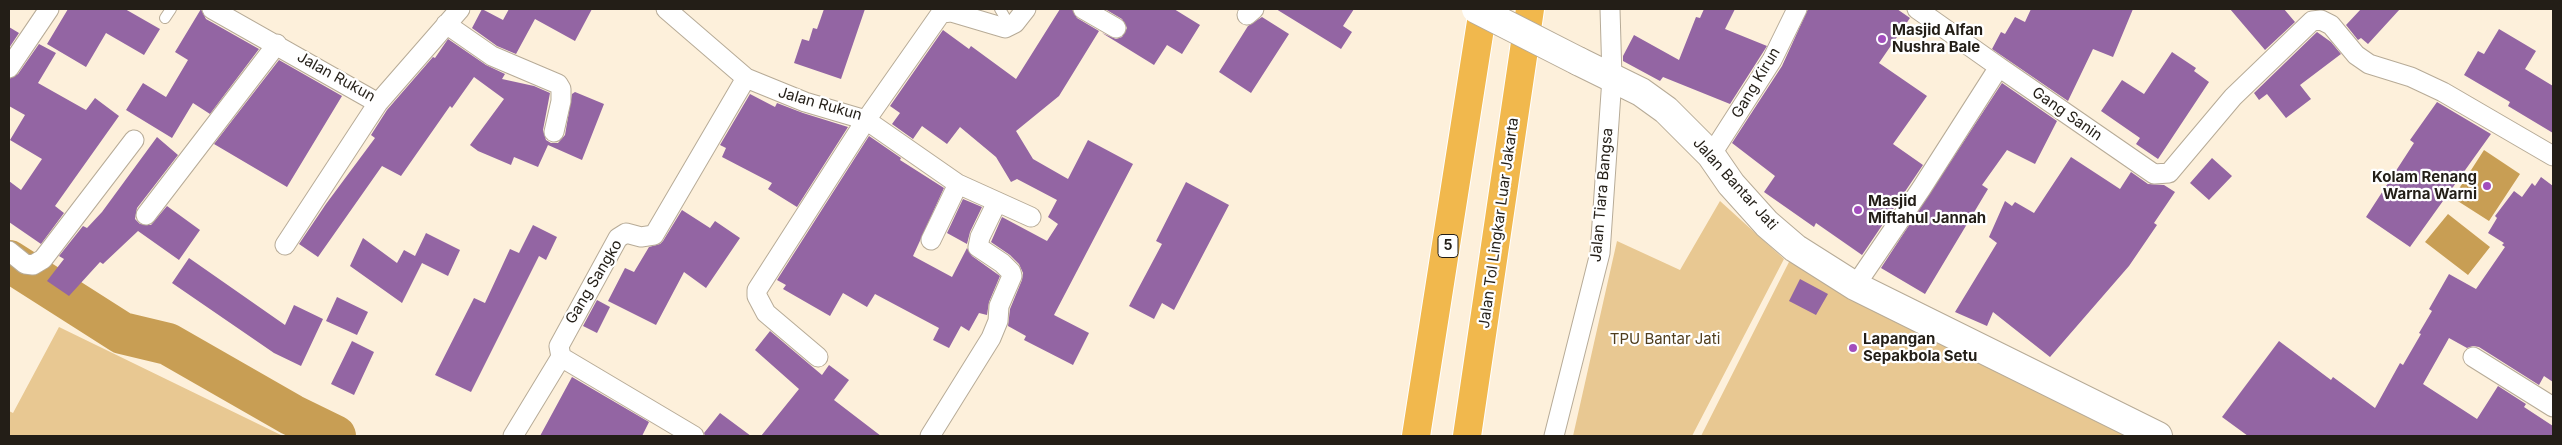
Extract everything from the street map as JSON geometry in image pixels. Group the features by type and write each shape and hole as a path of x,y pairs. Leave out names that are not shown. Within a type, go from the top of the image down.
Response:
{"highway":[{"name":"5","path":"1416,436 1483,9"},
{"name":"Jalan Tol Lingkar Luar Jakarta","path":"1467,436 1530,9"}],"street":[{"path":"9,68 49,9"},
{"name":"Jalan Rukun","path":"218,10 378,103 460,9"},
{"name":"Jalan Rukun","path":"666,9 746,78 805,102 866,120 942,12 951,12 999,28 1010,26"},
{"path":"1010,26 1026,9"},
{"path":"1084,9 1116,28"},
{"name":"Jalan Bantar Jati","path":"1476,9 1653,100 1711,155 1730,184 1767,224 1795,248 1855,286 2158,436"},
{"name":"Jalan Tiara Bangsa","path":"1554,436 1600,254 1612,78 1608,28 1610,9"},
{"name":"Gang Kirun","path":"1711,155 1772,60 1797,9"},
{"name":"Gang Sanin","path":"1917,9 2154,174 2169,173 2233,97 2316,20 2327,23 2356,55 2369,64 2411,77 2443,92 2553,156"},
{"path":"446,24 492,56 558,84 561,89 562,101 554,132"},
{"path":"146,215 277,44"},
{"path":"1855,286 1921,189 1999,67"},
{"name":"Gang Sangko","path":"561,357 559,352 561,339 618,238 626,233 641,237 654,235 746,78"},
{"path":"285,245 378,103"},
{"path":"818,357 766,313 757,296 757,290 866,120 958,184 1030,217"},
{"path":"9,251 25,264 33,264 42,259 134,140"},
{"path":"931,240 958,184"},
{"path":"930,436 991,338 998,321 999,306 1012,276 1008,268 980,250 977,245 997,202"},
{"path":"513,436 561,357 694,436"},
{"path":"2473,357 2553,407"}],"lane":[{"path":"165,18 171,9"},
{"path":"1000,9 1010,26"}],"green space":[{"name":"TPU Bantar Jati","path":"1720,201 1784,259 1692,436 1573,436 1617,241 1680,270"},
{"name":"Lapangan Sepakbola Setu","path":"1790,260 2133,436 1701,436"},
{"path":"59,327 283,436 9,436 9,411 13,413"}],"shaded area":[{"name":"Kolam Renang Warna Warni","path":"2484,150 2520,174 2489,221 2453,198"},
{"name":"Kolam Renang Warna Warni","path":"2448,214 2490,247 2468,275 2425,242"}],"building":[{"path":"68,9 125,9 160,29 144,55 106,33 86,67 47,44"},
{"path":"201,9 206,19 259,49 210,114 193,103 172,138 126,110 143,83 166,97 188,60 175,52"},
{"path":"482,9 503,20 509,9 592,9 575,41 535,19 516,54 497,46 472,28"},
{"path":"824,9 865,9 841,79 794,63 802,39 809,41 813,28 817,29"},
{"path":"1060,9 1072,9 1077,18 1099,31 1059,96 1016,131 1033,159 1068,179 1088,140 1133,164 1054,315 1089,333 1073,365 1024,340 1026,336 1008,326 1010,309 1023,273 1019,264 1010,255 991,242 1002,217 1047,241 1058,224 1048,217 1057,200 1017,179 1011,182 996,157 960,127 947,144 922,126 913,139 892,124 900,113 890,106 943,30 969,49 971,46 1016,79"},
{"path":"1105,9 1174,9 1200,25 1182,54 1167,45 1154,65 1102,33 1116,39 1122,37 1127,28 1122,19"},
{"path":"1276,9 1354,9 1343,26 1352,32 1341,49"},
{"path":"1704,9 1735,9 1725,29 1767,46 1730,104 1663,77 1660,81 1623,61 1623,56 1634,35 1679,60 1696,17 1700,18"},
{"path":"1808,9 1897,9 1910,18 1879,63 1927,96 1893,144 1923,165 1862,255 1816,223 1814,227 1764,192 1775,176 1732,143 1782,66"},
{"path":"2031,9 2133,9 2113,57 2093,49 2068,101 1992,49 2001,32 2005,34 2015,17 2025,22"},
{"path":"2230,9 2284,9 2295,22 2265,50"},
{"path":"2361,9 2400,9 2368,44 2361,38 2358,40 2346,25"},
{"path":"1262,17 1289,34 1251,93 1219,72 1248,26"},
{"path":"9,27 19,33 9,48"},
{"path":"2499,29 2536,51 2525,69 2553,86 2553,133 2508,106 2510,102 2464,75 2478,51 2484,54"},
{"path":"2317,32 2331,42 2341,54 2300,85 2311,99 2286,118 2267,94 2259,100 2254,93"},
{"path":"448,39 486,65 505,74 502,79 534,86 550,93 543,130 546,140 551,143 558,143 565,135 572,94 575,92 604,104 582,160 548,145 538,167 514,157 511,165 478,151 470,145 504,99 474,77 452,108 450,106 401,176 382,166 318,257 299,244 375,138 371,135 387,110 433,57 435,58"},
{"path":"39,44 56,53 38,83 86,110 95,98 119,116 55,206 64,213 41,244 9,222 9,181 21,190 42,159 10,140 25,115 9,106 9,79 18,74"},
{"path":"2172,52 2196,68 2194,71 2209,82 2158,159 2136,144 2140,138 2101,111 2122,80 2144,94"},
{"path":"279,60 342,96 287,187 214,144"},
{"path":"2002,83 2057,121 2035,164 2007,150 1982,185 1988,189 1925,294 1881,268"},
{"path":"750,94 775,107 777,103 848,127 797,207 768,189 772,183 722,157 726,148 720,145"},
{"path":"2437,102 2491,134 2410,247 2366,217 2414,143 2410,140"},
{"path":"869,136 901,158 900,160 944,188 913,256 952,277 967,248 972,256 1000,276 989,302 987,315 979,313 969,331 961,326 949,348 933,340 939,328 875,294 867,307 843,293 830,316 783,289 786,285 777,280"},
{"path":"157,137 178,155 137,208 135,219 140,224 151,225 167,206 200,230 179,260 138,231 103,264 100,262 69,296 47,281 64,259 59,256 83,226 87,228 102,212"},
{"path":"2071,157 2120,189 2131,172 2148,184 2164,185 2175,192 2154,223 2157,225 2129,266 2050,357 1993,312 1987,326 1955,312 1997,243 1989,237 2005,201 2012,206 2015,202 2034,213"},
{"path":"2212,158 2232,176 2209,200 2190,183"},
{"path":"2541,177 2553,186 2553,382 2544,376 2539,385 2479,347 2467,348 2449,338 2423,384 2477,419 2498,386 2526,404 2524,407 2553,426 2553,436 2248,436 2222,417 2279,341 2331,380 2333,377 2375,408 2400,363 2403,365 2421,334 2419,333 2432,311 2429,309 2449,274 2476,289 2505,247 2502,245 2504,243 2488,233 2497,218 2495,216 2514,191 2522,197 2532,183 2535,186"},
{"path":"1186,182 1229,205 1174,310 1162,303 1154,319 1129,306 1162,244 1156,241"},
{"path":"963,199 982,207 970,232 967,244 947,233"},
{"path":"682,210 710,228 715,221 740,238 706,288 684,272 656,325 608,301 625,268 634,272 649,247 660,244 663,241"},
{"path":"533,225 557,237 546,260 539,256 471,392 435,375 474,298 485,303 510,249 519,253"},
{"path":"426,233 460,250 448,276 422,263 402,303 350,266 363,238 397,263 404,250 415,256"},
{"path":"189,258 285,325 294,305 323,319 301,366 274,353 172,283"},
{"path":"1800,279 1828,294 1816,315 1789,301"},
{"path":"337,297 368,312 357,335 326,321"},
{"path":"597,300 610,307 597,333 583,326"},
{"path":"770,331 822,375 829,365 849,380 834,400 881,436 761,436 799,389 755,350"},
{"path":"352,341 374,352 354,395 331,384"},
{"path":"572,377 649,422 642,436 540,436"},
{"path":"720,413 751,436 705,436 704,433"}],"waterway":[{"path":"9,261 122,333 168,344 292,415 335,436"}],"place":[{"name":"Masjid Alfan Nushra Bale","path":"1882,39"},
{"name":"Kolam Renang Warna Warni","path":"2487,186"},
{"name":"Masjid Miftahul Jannah","path":"1858,210"},
{"name":"Lapangan Sepakbola Setu","path":"1853,348"}]}
